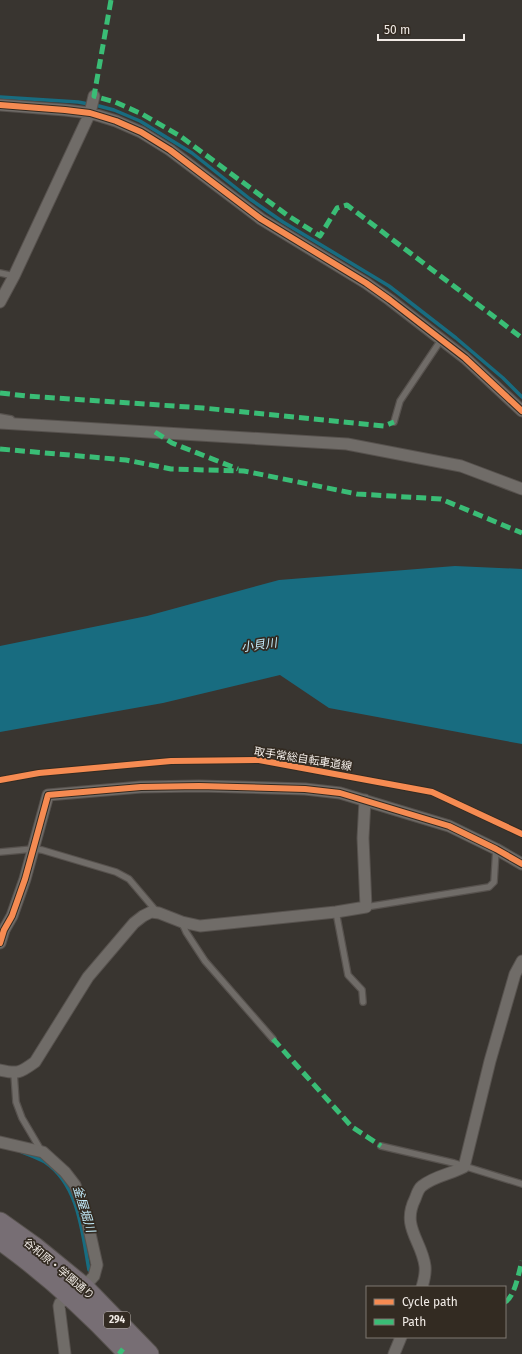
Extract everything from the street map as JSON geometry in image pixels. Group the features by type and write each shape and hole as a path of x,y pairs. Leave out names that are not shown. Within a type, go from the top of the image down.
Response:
{"highway":[{"name":"谷和原・学園通り","path":"0,1222 35,1247 77,1292 128,1354"},
{"name":"谷和原・学園通り","path":"0,1240 77,1292 149,1354"}],"street":[{"path":"0,105 65,110 92,104 116,121 141,132 170,150 261,219 366,283 390,300 465,358 522,411"},
{"path":"0,302 14,276 92,104"},
{"path":"0,423 347,444 461,466 522,490"},
{"path":"0,943 4,930 12,916 48,795 140,787 199,786 251,786 333,792 365,800 449,826 496,849 522,864"},
{"path":"0,1070 14,1073 25,1069 35,1062 88,977 134,923 151,912 159,913 182,922 200,926 336,912 366,907 363,838 365,800"},
{"path":"422,1286 426,1275 425,1264 410,1224 412,1205 420,1187 429,1181 464,1167 490,1061 515,974 522,961"},
{"path":"0,1142 43,1152 65,1172 75,1185 85,1210 97,1265 94,1276 77,1292 60,1303 59,1306 65,1354"},
{"path":"394,1354 401,1338"}],"lane":[{"path":"0,273 14,276"},
{"path":"394,422 400,401 441,340"},
{"path":"0,417 40,426"},
{"path":"0,852 33,849 42,850 116,872 129,878 159,913"},
{"path":"366,907 489,887 494,882 496,849"},
{"path":"336,912 348,975 362,990 363,1002"},
{"path":"182,922 186,932 205,961 273,1039"},
{"path":"14,1073 16,1102 18,1108 22,1118 43,1152"},
{"path":"381,1146 410,1152 522,1184"}],"water":[{"name":"小貝川","path":"455,566 522,569 522,744 329,708 280,675 163,703 0,732 0,646 147,616 279,580"}],"waterway":[{"path":"0,97 78,102 114,110 140,121 192,153 250,199 283,222 389,286 456,338 503,378 522,397"},
{"name":"釜屋堀川","path":"22,1152 45,1162 65,1183 77,1210 89,1270"}],"marked path":[{"path":"111,0 94,96 115,102 142,114 180,136 287,215 320,236 337,208 347,205 522,338"},
{"path":"0,393 203,408 384,426 394,422"},
{"path":"155,432 172,443 238,469"},
{"path":"0,449 126,460 171,469 244,471 357,494 441,499 522,533"},
{"path":"273,1039 352,1127 381,1146"},
{"path":"506,1301 514,1289 522,1261"},
{"path":"119,1354 123,1349"}],"cycle path":[{"path":"0,105 90,113 116,121 141,132 170,150 261,219 366,283 390,300 465,358 522,411"},
{"name":"取手常総自転車道線","path":"0,780 39,773 171,761 259,760 432,792 522,834"},
{"path":"0,943 4,930 12,916 25,879 48,795 141,787 199,786 305,789 340,793 449,826 496,849 522,864"}]}
